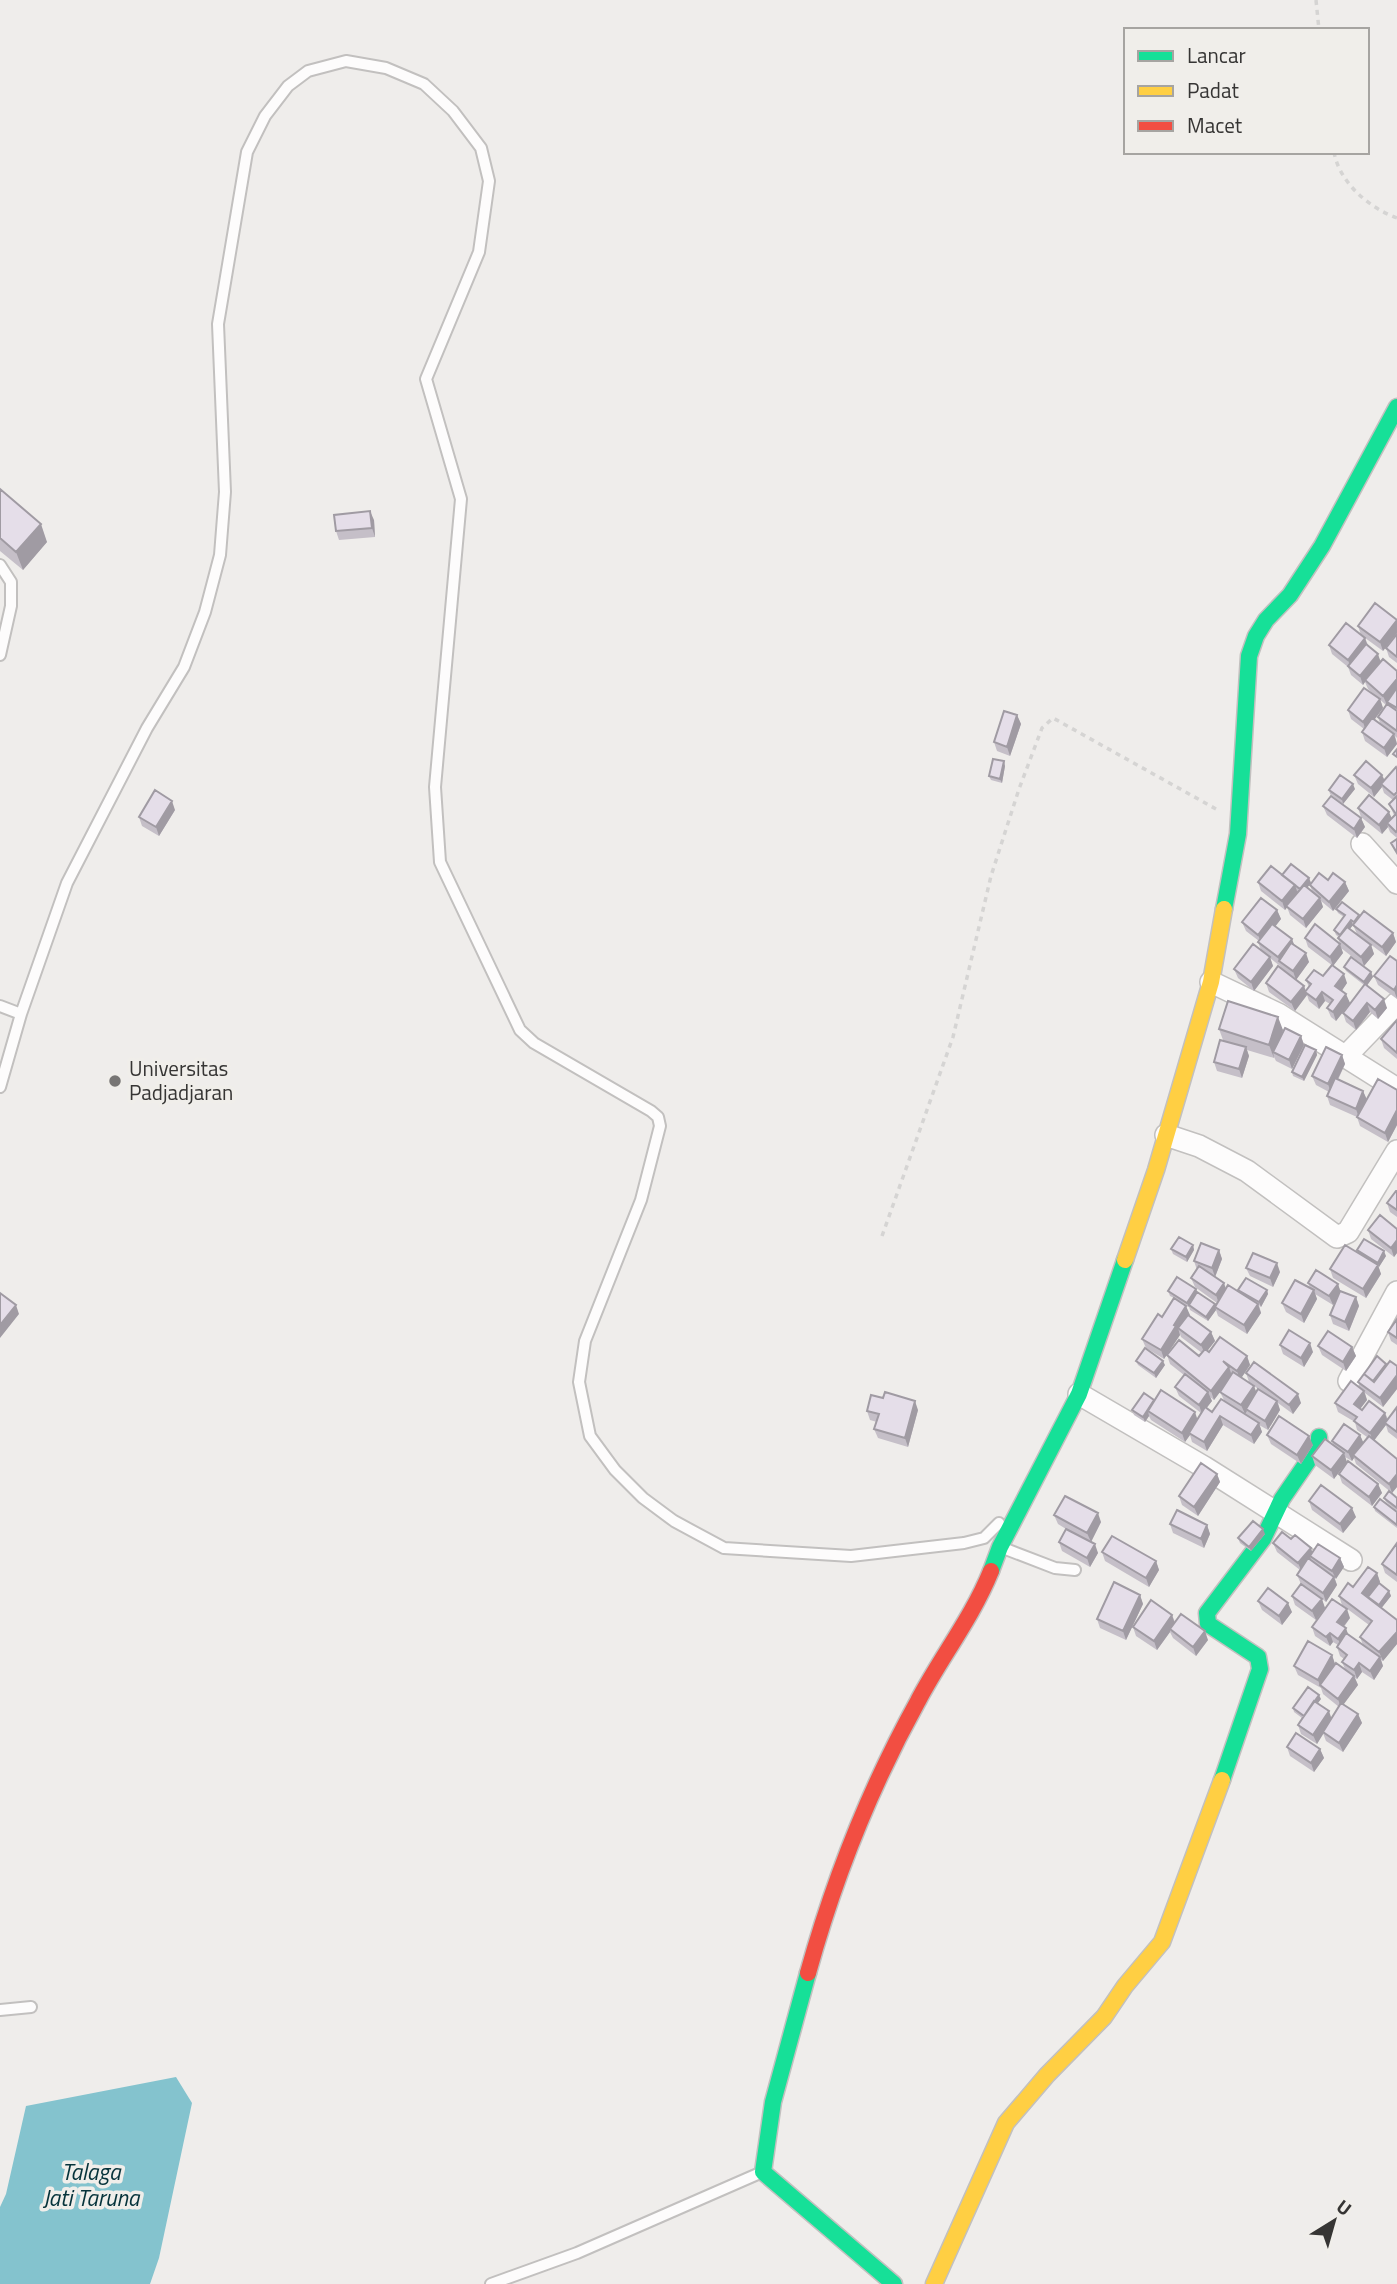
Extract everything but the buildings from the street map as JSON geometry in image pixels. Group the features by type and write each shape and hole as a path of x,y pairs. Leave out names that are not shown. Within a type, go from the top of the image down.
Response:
{"street":[{"path":"894,2284 763,2172 774,2102 812,1959 860,1819 918,1700 978,1602 1000,1547 1045,1465 1079,1394 1166,1135 1211,982 1239,822 1248,668 1256,636 1266,620 1290,594 1390,438 1397,407"},
{"path":"1362,844 1397,883"},
{"path":"1211,982 1278,1014 1397,1089"},
{"path":"1346,1056 1397,1003"},
{"path":"1166,1135 1199,1146 1247,1171 1337,1237 1348,1232 1397,1151"},
{"path":"1349,1381 1397,1292"},
{"path":"1079,1394 1204,1467 1351,1560"},
{"path":"937,2283 1006,2123 1047,2075 1104,2017 1161,1942 1250,1703 1259,1669 1258,1657 1208,1624 1207,1613 1263,1539 1282,1499 1319,1445 1319,1437"}],"lane":[{"path":"0,1086 67,883 147,728 184,667 205,612 220,555 225,492 218,324 247,152 265,116 288,86 308,71 346,61 386,68 424,84 453,111 481,148 489,181 479,252 426,379 460,499 435,787 440,862 520,1030 534,1043 651,1111 658,1117 660,1126 641,1200 585,1341 579,1382 590,1436 615,1470 643,1499 674,1521 724,1548 850,1556 964,1543 984,1538 1024,1495 1045,1465"},
{"path":"0,565 11,582 11,606 0,655"},
{"path":"0,1006 22,1014"},
{"path":"1000,1547 1055,1568 1075,1570"},
{"path":"0,2010 31,2007"},
{"path":"491,2284 577,2253 763,2172"}],"path":[{"path":"1316,0 1319,28"},
{"path":"1335,154 1348,184 1385,213 1397,218"},
{"path":"882,1236 953,1037 991,876 1042,728 1054,718 1239,822"}],"water":[{"name":"Talaga Jati Taruna","path":"176,2077 192,2103 159,2258 150,2284 0,2284 0,2207 6,2194 26,2106"}],"traffic: fast":[{"path":"1224,909 1238,834 1249,656 1256,636 1266,620 1290,595 1322,546 1397,407"},
{"path":"991,1571 1000,1547 1079,1394 1125,1260"},
{"path":"1222,1780 1260,1669 1258,1657 1208,1624 1207,1613 1263,1539 1282,1499 1319,1445 1319,1437"},
{"path":"808,1973 773,2102 763,2172 894,2284"}],"traffic: slow":[{"path":"1125,1260 1156,1170 1211,982 1224,909"},
{"path":"934,2284 1006,2123 1047,2075 1104,2017 1125,1986 1162,1942 1222,1780"}],"traffic: jam":[{"path":"808,1973 842,1868 869,1800 901,1733 975,1605 991,1571"}],"place":[{"name":"Universitas Padjadjaran","path":"115,1081"}]}
